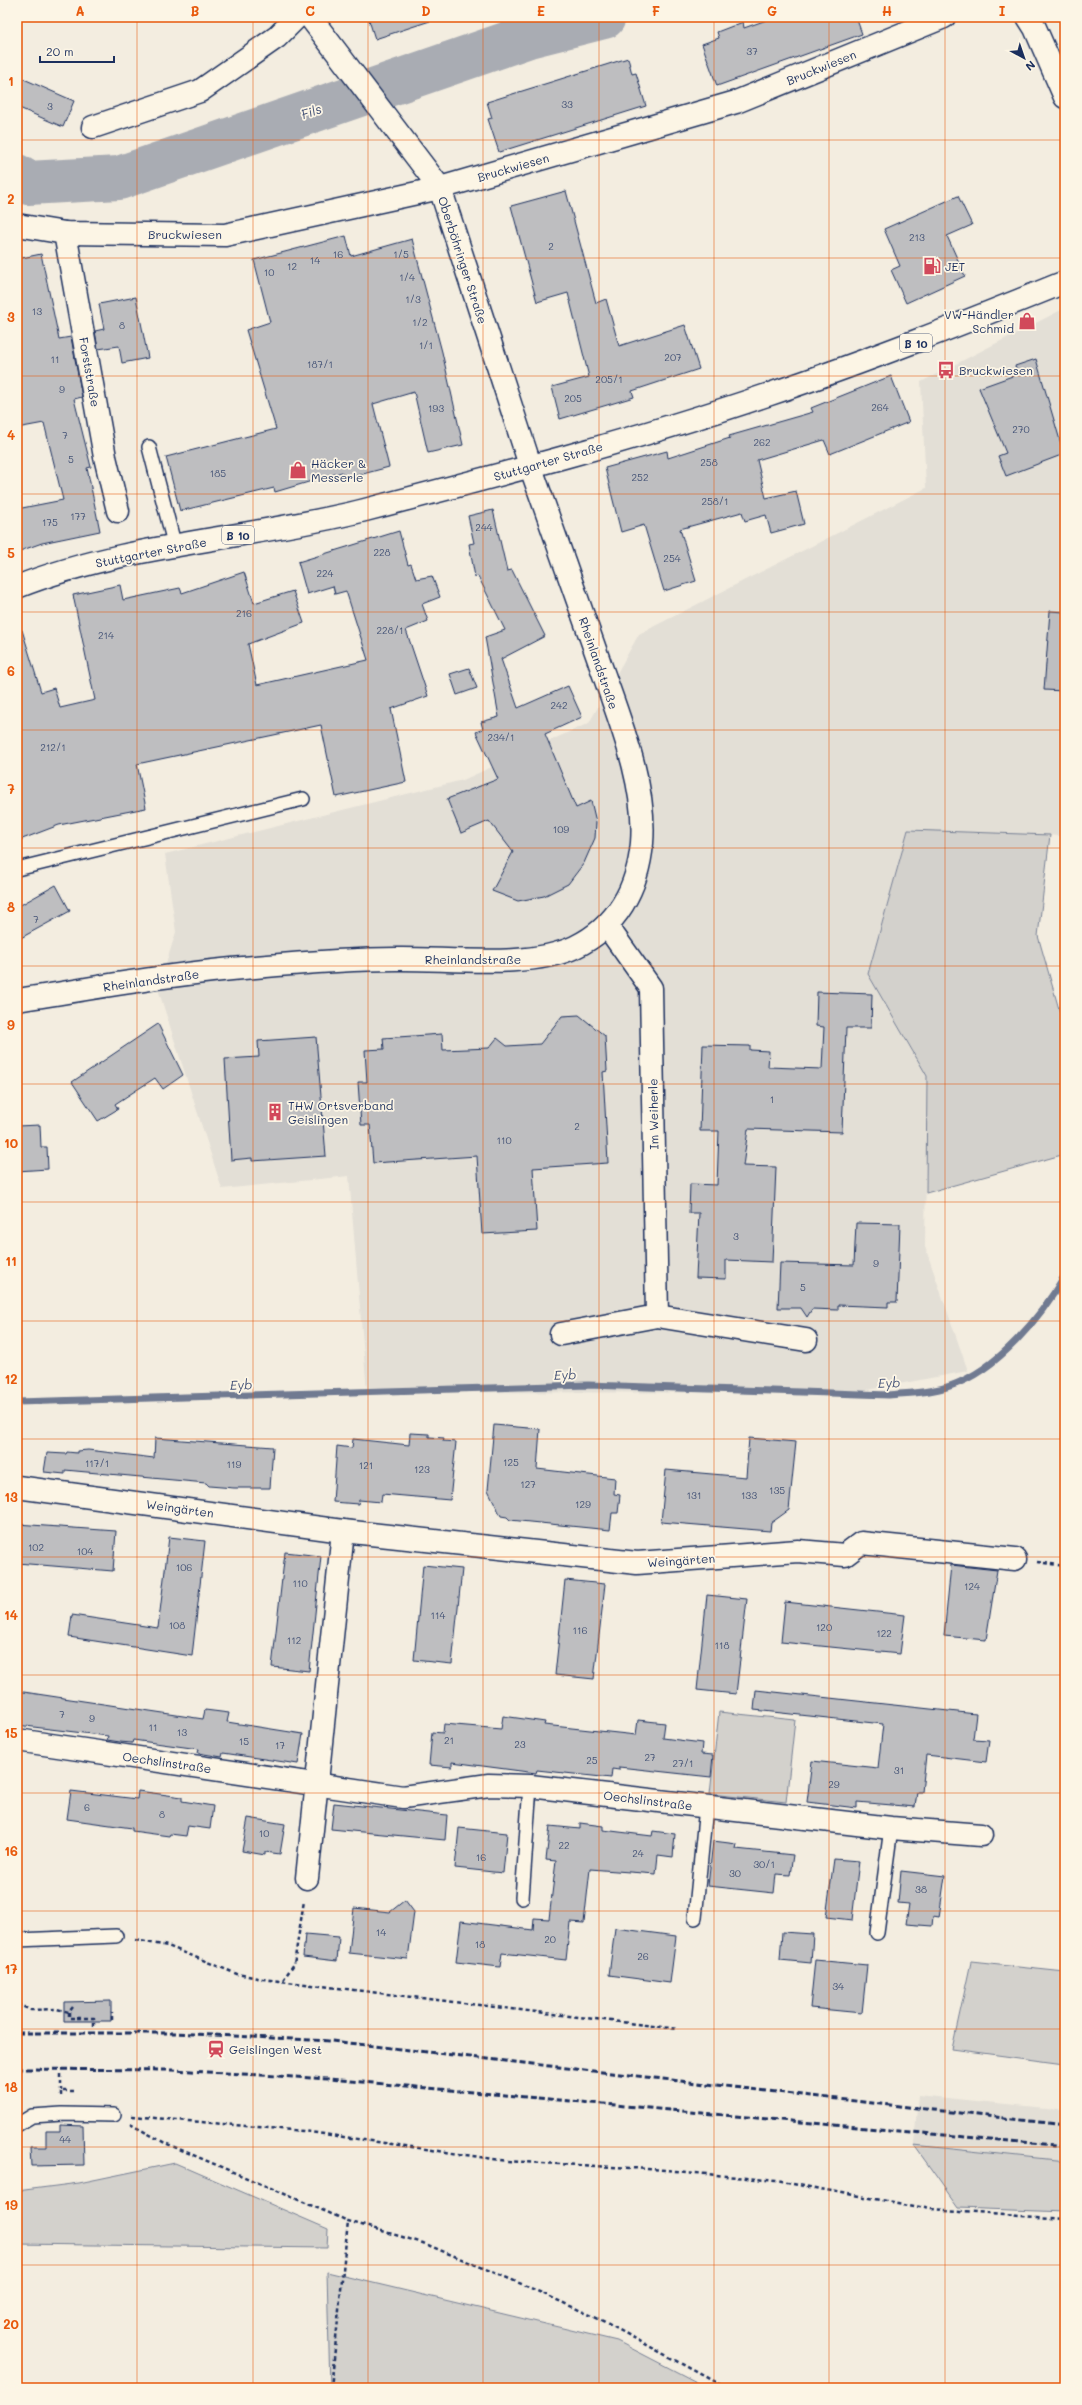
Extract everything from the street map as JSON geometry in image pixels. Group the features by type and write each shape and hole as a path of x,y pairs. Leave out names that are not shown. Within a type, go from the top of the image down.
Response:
{"street":[{"path":"93,127 200,92 277,37 297,17"},
{"name":"Oberböhringer Straße","path":"310,17 440,188 531,468"},
{"name":"Bruckwiesen","path":"17,225 65,233 225,235 440,188 736,102 944,17"},
{"path":"1028,17 1035,28 1065,97"},
{"name":"Forststraße","path":"65,233 105,457 118,511"},
{"name":"Stuttgarter Straße","path":"17,587 50,574 129,554 175,547 348,514 531,468 764,396 846,368 928,338 1065,282"},
{"name":"Rheinlandstraße","path":"17,1000 253,967 394,959 525,960 574,948 607,926 623,906 637,877 642,841 641,806 632,760 531,468"},
{"name":"Im Weiherle","path":"607,926 651,988 657,1316"},
{"path":"561,1334 657,1316 806,1340"},
{"name":"Weingärten","path":"17,1487 343,1532 637,1563 798,1550 845,1555 861,1543 1015,1559"},
{"path":"307,1878 343,1532"},
{"name":"Oechslinstraße","path":"17,1740 403,1797 489,1785 530,1786 891,1828 981,1835"}],"lane":[{"path":"149,447 175,547"},
{"path":"17,869 303,799"},
{"path":"522,1898 530,1786"},
{"path":"695,1918 706,1807"},
{"path":"877,1933 891,1828"},
{"path":"17,1940 116,1936"},
{"path":"17,2125 32,2116 62,2114 114,2115"}],"path":[{"path":"283,1980 294,1964 307,1878"},
{"path":"116,1936 168,1946 237,1974 678,2029"},
{"path":"17,2004 30,2010 57,2009 69,2012"},
{"path":"73,2007 69,2012 69,2018 94,2018 94,2026"},
{"path":"112,2012 112,2020"},
{"path":"61,2074 61,2091"},
{"path":"114,2115 303,2130 507,2161 666,2170 776,2181 931,2209 1065,2218"},
{"path":"114,2115 165,2143 348,2221 423,2243 524,2285 601,2320 726,2388"},
{"path":"331,2388 348,2221"}],"shaded area":[{"path":"1065,308 1065,836 908,830 868,974 927,1076 925,1247 968,1371 851,1393 367,1392 349,1176 222,1189 158,989 176,932 165,854 463,780 589,723 639,634 926,488 921,382"},
{"path":"908,830 1050,835 1038,936 1065,1030 1065,1154 926,1193 927,1076 868,974"},
{"path":"719,1712 795,1720 786,1802 710,1794"},
{"path":"971,1962 1065,1972 1065,2064 952,2049"},
{"path":"918,2095 1065,2110 1065,2161 914,2145"},
{"path":"914,2145 1065,2161 1065,2211 958,2207"},
{"path":"175,2163 328,2229 327,2248 17,2244 17,2191 79,2183"},
{"path":"327,2272 617,2341 708,2388 330,2388"}],"building":[{"path":"368,17 429,17 430,21 375,39"},
{"path":"775,17 856,17 862,34 717,86 702,44 719,38 717,32 743,22 744,28"},
{"path":"628,58 632,74 636,73 646,106 499,152 488,119 492,118 487,102"},
{"path":"17,76 74,101 63,127 17,107"},
{"path":"566,191 596,303 606,299 619,346 685,325 699,369 632,391 634,397 560,419 552,387 589,377 568,293 537,302 511,206"},
{"path":"958,196 972,225 947,236 965,276 906,303 891,270 900,266 884,229"},
{"path":"346,236 351,256 412,239 442,352 463,445 428,453 414,392 373,404 389,467 344,479 342,472 275,492 274,488 180,511 166,457 276,429 246,330 270,322 254,260"},
{"path":"41,254 59,339 71,337 82,397 74,399 91,467 87,468 100,531 42,543 17,552 17,509 63,500 44,423 17,428 17,259"},
{"path":"136,297 148,358 122,363 119,346 98,349 95,331 104,329 99,304"},
{"path":"1036,359 1064,454 1006,476 998,456 1006,453 979,388 1018,374 1015,366"},
{"path":"891,376 909,422 830,454 824,440 757,460 766,498 796,491 804,524 771,533 766,515 745,521 742,512 680,529 696,581 664,591 644,525 621,532 605,468 667,451 668,458 730,438 729,436 813,412 811,408"},
{"path":"493,510 507,571 512,570 545,636 501,659 518,708 568,686 582,717 545,734 576,808 591,801 596,822 595,838 584,863 568,884 544,896 518,901 492,891 513,852 489,821 461,833 447,799 498,779 476,732 483,729 481,722 499,717 485,637 505,630 478,576 475,577 469,544 474,543 468,516"},
{"path":"399,531 408,565 411,564 416,579 432,576 440,597 422,604 428,621 406,630 428,696 391,709 406,782 336,797 321,725 137,764 146,808 59,825 17,841 17,631 22,630 41,692 54,688 60,708 95,700 73,595 120,585 123,600 180,588 182,593 244,572 254,603 293,591 304,623 248,644 257,685 368,660 346,591 335,594 333,586 307,594 298,562"},
{"path":"1050,611 1065,612 1065,691 1044,690"},
{"path":"469,668 477,688 457,695 450,674"},
{"path":"56,885 70,911 17,940 17,907"},
{"path":"817,992 872,994 871,1028 846,1028 842,1132 748,1129 743,1166 776,1167 772,1262 726,1260 726,1279 696,1278 699,1213 689,1213 690,1184 717,1185 719,1131 700,1131 703,1045 750,1046 750,1050 769,1051 768,1067 822,1069 824,1027 816,1026"},
{"path":"579,1015 605,1036 607,1071 603,1072 608,1163 533,1168 537,1231 482,1234 477,1156 373,1163 370,1125 361,1125 358,1082 367,1082 365,1050 384,1049 383,1038 442,1034 443,1050 489,1048 497,1038 507,1046 540,1044 562,1016"},
{"path":"158,1024 183,1075 163,1089 155,1078 115,1104 118,1109 98,1121 72,1082"},
{"name":"THW Ortsverband Geislingen","path":"316,1037 326,1156 252,1161 252,1158 231,1160 225,1059 259,1057 258,1041"},
{"path":"40,1125 41,1147 47,1147 48,1169 17,1171 17,1126"},
{"path":"856,1223 900,1224 897,1302 888,1302 888,1307 838,1305 838,1310 812,1309 807,1317 801,1308 778,1308 780,1263 854,1265"},
{"path":"494,1425 540,1429 537,1469 615,1478 614,1494 620,1495 618,1513 612,1513 610,1530 510,1520 507,1517 501,1516 488,1490"},
{"path":"410,1433 429,1434 429,1437 444,1438 443,1441 456,1442 450,1500 382,1494 381,1502 359,1500 358,1504 333,1502 337,1446 352,1448 353,1439 409,1445"},
{"path":"155,1438 273,1447 270,1488 209,1486 206,1483 65,1470 65,1474 44,1472 47,1453 66,1454 67,1452 77,1453 77,1451 88,1450 154,1458"},
{"path":"749,1438 796,1442 789,1510 771,1523 770,1531 661,1522 666,1470 746,1477"},
{"path":"17,1524 116,1531 113,1571 17,1563"},
{"path":"169,1537 205,1541 192,1656 69,1637 72,1615 158,1628"},
{"path":"285,1552 321,1556 309,1671 272,1667"},
{"path":"423,1565 462,1569 452,1664 414,1660"},
{"path":"951,1565 997,1570 986,1640 944,1636"},
{"path":"565,1580 605,1584 594,1679 555,1675"},
{"path":"707,1595 747,1599 736,1694 697,1690"},
{"path":"785,1602 905,1615 900,1654 781,1642"},
{"path":"756,1690 976,1714 973,1739 989,1740 986,1762 926,1755 922,1792 917,1792 915,1807 857,1802 857,1808 807,1802 812,1761 878,1768 883,1724 754,1710"},
{"path":"17,1691 203,1719 205,1710 229,1713 227,1722 303,1734 298,1764 223,1753 222,1757 198,1753 199,1749 133,1740 132,1743 120,1742 107,1740 108,1736 17,1725"},
{"path":"503,1716 545,1722 544,1725 636,1735 638,1720 665,1723 663,1738 702,1743 701,1754 713,1755 711,1777 619,1767 619,1770 612,1769 611,1778 537,1770 536,1773 452,1762 452,1767 429,1765 432,1732 443,1733 444,1724 501,1729"},
{"path":"71,1791 137,1799 138,1791 182,1797 182,1801 213,1806 210,1829 188,1826 186,1836 170,1834 169,1836 132,1831 132,1828 67,1819"},
{"path":"334,1803 447,1815 445,1840 331,1829"},
{"path":"248,1818 285,1824 280,1854 265,1852 265,1855 242,1851"},
{"path":"580,1823 603,1826 603,1830 652,1836 653,1831 675,1834 673,1857 658,1855 656,1874 590,1869 584,1923 570,1922 566,1960 502,1953 500,1967 456,1962 461,1921 533,1930 534,1918 549,1919 556,1861 546,1860 550,1826 580,1829"},
{"path":"459,1828 507,1833 503,1873 455,1868"},
{"path":"713,1841 737,1844 736,1849 793,1855 790,1875 776,1874 774,1893 708,1886"},
{"path":"834,1859 859,1861 852,1920 826,1917"},
{"path":"901,1871 945,1876 939,1917 933,1916 932,1926 906,1924 909,1904 898,1903"},
{"path":"405,1900 414,1912 408,1959 349,1953 354,1908 390,1912"},
{"path":"615,1928 676,1936 670,1983 609,1975"},
{"path":"782,1932 813,1934 811,1963 780,1960"},
{"path":"305,1934 339,1937 337,1961 303,1957"},
{"path":"815,1960 867,1965 862,2013 810,2008"},
{"path":"111,2001 111,2021 64,2021 64,2002"},
{"path":"60,2125 83,2126 84,2165 31,2166 30,2147 46,2147 46,2131 60,2131"}],"waterway":[{"name":"Fils","path":"17,176 28,183 119,178 529,36 604,17"},
{"name":"Eyb","path":"17,1402 588,1385 889,1395 920,1392 950,1386 985,1368 1001,1355 1031,1324 1044,1308 1065,1275"}],"railway":[{"path":"17,2033 174,2033 331,2041 1065,2125"},
{"path":"17,2069 173,2070 329,2079 1065,2146"}],"place":[{"name":"JET","path":"932,266"},
{"name":"VW-Händler Schmid","path":"1027,321"},
{"name":"Bruckwiesen","path":"946,370"},
{"name":"Häcker & Messerle","path":"298,470"},
{"name":"THW Ortsverband Geislingen","path":"275,1112"},
{"name":"Geislingen West","path":"216,2049"}]}
